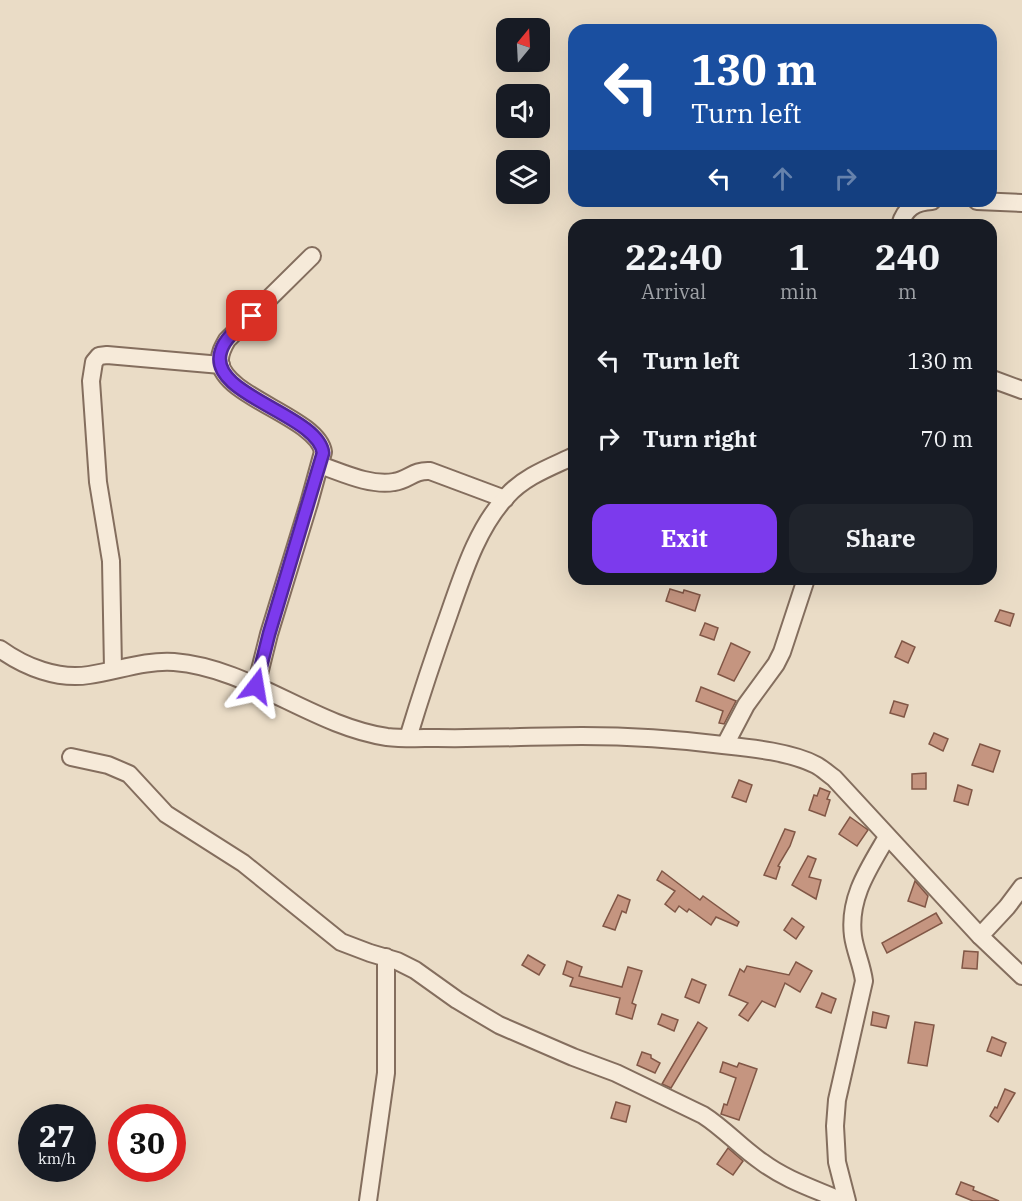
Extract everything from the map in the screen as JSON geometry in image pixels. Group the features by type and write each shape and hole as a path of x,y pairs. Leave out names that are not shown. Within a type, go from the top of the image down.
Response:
{"street":[{"path":"997,202 1022,203"},
{"path":"902,219 911,207"},
{"path":"256,686 269,634 323,453 322,445 311,432 227,378 221,365 220,351 227,340 312,256"},
{"path":"113,669 111,561 98,482 91,381 94,362 99,356 107,355 221,365"},
{"path":"997,382 1022,390"},
{"path":"408,738 429,667 467,562 487,523 505,499 528,478 568,459"},
{"path":"320,465 382,483 399,482 420,471 430,471 505,499"},
{"path":"725,745 746,705 782,652 805,585"},
{"path":"0,649 35,668 60,675 88,675 143,663 173,662 200,666 256,686 357,731 390,737 651,738 725,745 792,757 815,765 834,778 980,936 1022,976"},
{"path":"71,757 108,765 129,774 166,814 243,863 342,942 415,970 457,1000 498,1025 573,1058 616,1073 703,1115 780,1175 842,1201"},
{"path":"847,1201 837,1162 835,1126 840,1079 864,981 853,938 852,919 855,900 862,880 887,837"},
{"path":"980,936 1022,887"},
{"path":"368,1201 386,1073 386,957"}],"building":[{"path":"670,589 700,595 695,611 666,601"},
{"path":"1000,610 1014,614 1010,626 995,621"},
{"path":"705,623 718,628 714,640 700,635"},
{"path":"902,641 915,647 908,663 895,657"},
{"path":"731,643 750,652 734,681 718,674"},
{"path":"701,687 736,701 724,724 719,723 723,711 696,701"},
{"path":"894,701 908,705 904,717 890,713"},
{"path":"934,733 948,739 943,751 929,744"},
{"path":"980,744 1000,751 993,772 972,765"},
{"path":"926,773 926,789 912,789 912,774"},
{"path":"739,780 752,785 746,802 732,797"},
{"path":"958,785 972,790 968,805 954,801"},
{"path":"820,788 830,792 825,816 809,810 814,795 817,796"},
{"path":"850,817 868,830 857,846 839,834"},
{"path":"785,829 795,832 778,866 780,867 776,879 764,875"},
{"path":"808,856 816,859 809,877 821,880 816,899 792,885"},
{"path":"662,871 700,900 703,896 739,922 737,926 716,917 711,925 689,909 687,912 679,906 675,912 665,904 675,891 657,880"},
{"path":"915,881 928,896 925,907 908,901"},
{"path":"618,895 630,900 626,913 622,911 615,930 603,926"},
{"path":"936,913 942,923 887,953 882,943"},
{"path":"792,918 804,927 796,939 784,930"},
{"path":"964,951 978,952 977,969 962,968"},
{"path":"528,955 545,965 539,975 522,965"},
{"path":"567,961 582,967 579,976 622,987 628,967 642,971 632,1003 636,1005 632,1019 616,1014 620,998 570,986 573,978 563,974"},
{"path":"796,962 812,971 800,992 785,983 775,1007 762,1001 748,1021 739,1015 748,1003 729,995 740,969 744,972 747,966 789,975"},
{"path":"692,979 706,985 699,1003 685,997"},
{"path":"822,993 836,999 831,1013 816,1007"},
{"path":"873,1012 889,1016 886,1028 871,1025"},
{"path":"662,1014 678,1020 674,1031 658,1024"},
{"path":"698,1022 707,1028 671,1088 662,1084"},
{"path":"915,1022 934,1025 927,1066 908,1063"},
{"path":"992,1037 1006,1043 1001,1056 987,1051"},
{"path":"642,1052 651,1055 651,1058 660,1063 655,1073 637,1065"},
{"path":"723,1062 737,1067 739,1063 757,1069 739,1120 721,1114 724,1104 727,1105 736,1078 720,1072"},
{"path":"1005,1089 1015,1093 998,1122 990,1116 995,1107 997,1108"},
{"path":"616,1102 630,1106 626,1122 611,1118"},
{"path":"728,1148 743,1161 733,1175 717,1164"},
{"path":"961,1182 999,1201 973,1201 956,1194"}],"route":[{"path":"252,316 227,340 220,351 222,370 227,378 311,432 322,445 323,453 269,634 256,686"}]}
